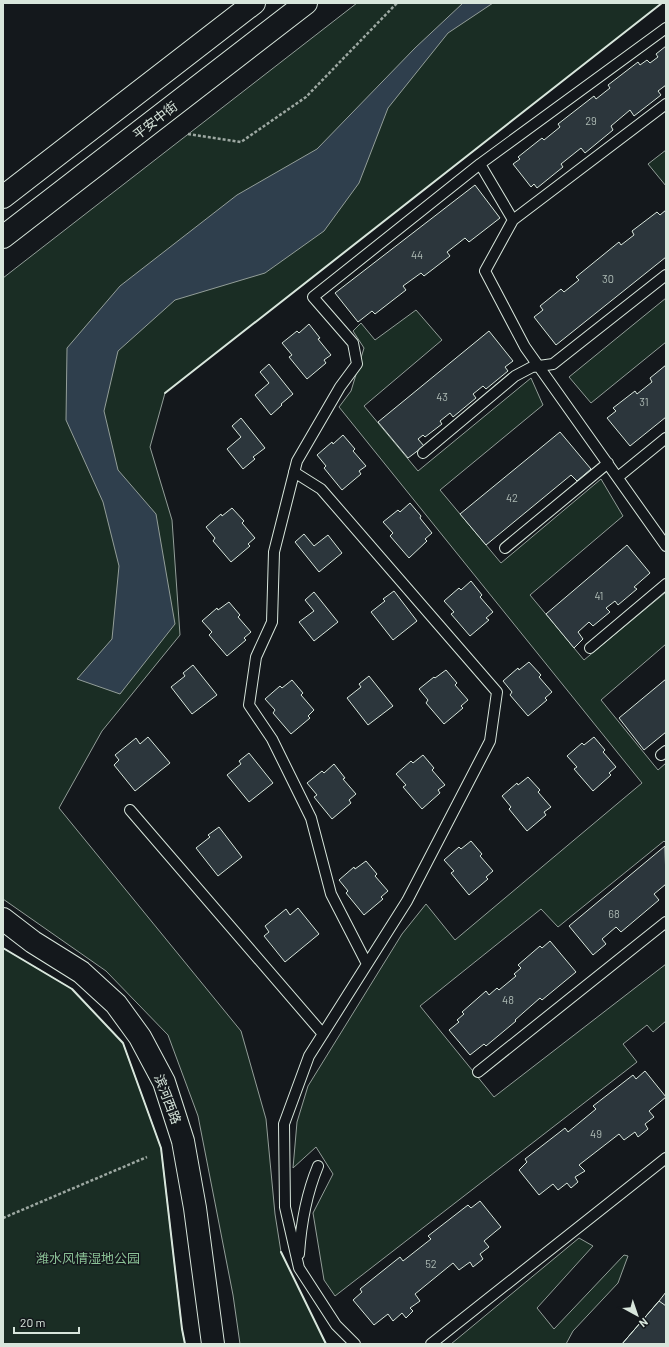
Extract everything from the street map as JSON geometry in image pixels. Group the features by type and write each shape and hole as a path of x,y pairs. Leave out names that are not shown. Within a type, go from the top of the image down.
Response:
{"main road":[{"path":"3,197 254,3"},
{"name":"平安中街","path":"3,237 306,3"},
{"name":"滨河西路","path":"3,919 32,942 80,972 116,1004 140,1037 164,1082 183,1141 196,1216 213,1344"}],"lane":[{"path":"367,964 331,894 311,818 272,739 249,705 256,657 272,622 274,552 297,461 340,387 357,364 354,343 313,297 480,164 666,28"},
{"path":"666,104 514,220 485,271 525,347 666,546"},
{"path":"480,164 514,220"},
{"path":"423,453 515,376 532,367 553,364 666,275"},
{"path":"618,477 666,438"},
{"path":"505,548 608,463"},
{"path":"294,472 321,489 497,692 490,741 407,900 309,1056 284,1124 285,1207 299,1268 336,1325 355,1344"},
{"path":"590,648 666,584"},
{"path":"130,810 323,1034"},
{"path":"478,1072 666,922"},
{"path":"431,1344 666,1158"},
{"path":"299,1268 300,1234 304,1210 318,1166"}],"path":[{"path":"188,134 241,142 306,97 397,3"},
{"path":"3,1218 147,1158"}],"green space":[{"path":"357,3 662,3 165,393 150,447 172,520 180,635 102,731 59,808 241,1031 266,1119 275,1214 281,1252 326,1344 240,1344 233,1295 198,1116 168,1035 106,971 3,899 3,278"},
{"path":"666,150 666,186 648,164"},
{"path":"666,298 666,342 591,403 569,377"},
{"path":"416,310 442,340 364,406 418,471 531,378 543,405 440,490 501,563 601,479 623,516 530,595 584,660 666,592 666,644 601,700 658,770 666,763 666,843 664,841 558,927 541,909 420,1006 494,1097 666,964 666,1021 653,1032 647,1025 623,1044 637,1062 335,1296 324,1280 313,1213 333,1174 316,1147 293,1168 297,1122 308,1086 402,934 426,904 455,940 642,783 339,407 351,391 364,348 353,331 361,323 375,340"},
{"name":"潍水风情湿地公园","path":"3,948 72,989 123,1043 161,1148 185,1344 3,1344"},
{"path":"579,1238 593,1246 537,1308 554,1329 624,1255 628,1256 618,1283 573,1331 566,1344 451,1344"}],"water":[{"path":"463,3 493,3 448,33 388,108 359,183 324,231 265,273 175,300 118,351 104,411 118,470 156,514 175,624 120,694 77,679 112,639 119,566 103,502 66,420 67,348 120,286 237,195 317,149 415,48"}],"building":[{"path":"666,46 666,85 658,91 661,95 634,116 630,110 611,126 613,130 585,153 581,148 561,164 563,167 537,188 534,184 531,187 513,164 520,159 518,157 542,138 544,140 560,127 558,124 594,96 596,99 610,88 608,85 638,62 640,65 647,60 650,63 658,57 656,54"},
{"path":"475,185 500,218 469,242 465,238 447,252 450,256 424,276 421,273 403,286 406,290 375,314 372,311 358,322 335,293"},
{"path":"666,210 666,257 556,345 534,317 543,310 540,306 561,289 564,292 579,280 576,277 619,242 621,245 634,235 632,231 657,212 660,215"},
{"path":"309,324 320,338 318,339 331,355 324,360 326,363 307,379 289,357 292,355 282,343 297,331 299,333"},
{"path":"489,331 513,361 505,367 508,371 486,389 483,386 473,394 476,398 453,417 450,413 440,421 442,424 425,437 423,435 418,439 424,446 408,458 378,422"},
{"path":"269,364 293,394 271,415 255,395 269,383 260,372"},
{"path":"666,365 666,417 630,446 607,418 616,411 613,408 635,391 637,394 652,382 650,378"},
{"path":"241,418 265,448 253,457 255,459 243,469 227,449 241,437 232,426"},
{"path":"560,432 591,469 577,481 571,475 486,545 460,514"},
{"path":"343,435 355,449 353,451 366,466 359,471 361,474 342,490 324,468 326,466 317,455"},
{"path":"410,503 432,533 425,539 427,541 409,558 390,536 393,533 383,522 398,510 400,512"},
{"path":"232,508 244,521 242,523 255,538 248,544 250,546 231,562 213,541 215,538 206,527 221,514 222,516"},
{"path":"304,534 314,546 328,535 342,553 319,572 295,542"},
{"path":"627,545 650,573 634,587 637,589 618,605 615,601 606,608 610,612 593,626 589,622 578,632 583,639 574,648 546,614"},
{"path":"471,581 482,595 480,597 493,612 486,618 489,620 470,636 451,614 454,612 444,601 459,588 461,590"},
{"path":"394,591 417,621 393,640 371,612 385,601 383,599"},
{"path":"314,592 338,622 314,641 299,622 314,611 305,600"},
{"path":"229,602 240,615 238,617 251,632 244,638 246,640 227,656 209,635 212,632 202,621 217,608 218,610"},
{"path":"529,662 541,675 539,677 552,692 545,698 547,700 528,716 510,695 512,692 503,681 518,668 519,670"},
{"path":"193,665 217,695 192,714 171,687 185,676 183,673"},
{"path":"446,670 457,683 455,685 468,700 461,706 463,708 444,724 426,703 428,700 419,689"},
{"path":"369,676 393,706 368,725 347,698 361,687 359,684"},
{"path":"666,679 666,732 644,750 619,718"},
{"path":"292,680 303,693 301,695 314,710 308,716 310,718 291,734 273,713 275,710 265,699 280,686 282,688"},
{"path":"148,737 170,763 135,791 114,765 119,760 115,755 136,738 140,744"},
{"path":"594,737 605,750 603,752 616,767 609,773 611,775 593,791 574,769 577,767 567,756 582,743 584,745"},
{"path":"249,753 273,783 249,802 227,775 241,764 239,761"},
{"path":"423,755 434,768 432,770 445,785 438,790 440,793 422,809 403,787 406,785 396,774 411,761 413,763"},
{"path":"334,764 345,778 343,779 356,794 349,800 351,803 332,819 314,797 317,795 307,783 322,771 324,773"},
{"path":"528,777 540,790 538,792 551,807 544,812 546,815 527,831 509,809 511,807 502,796 517,783 518,785"},
{"path":"219,827 242,857 218,876 196,848 210,837 208,835"},
{"path":"471,841 482,854 480,856 493,871 486,877 488,879 469,895 451,873 454,871 444,860 459,847 461,849"},
{"path":"665,846 666,884 654,894 659,900 621,932 616,927 602,939 606,944 593,955 569,926"},
{"path":"366,861 377,874 375,876 388,891 381,897 383,899 364,915 346,893 348,891 339,880 354,867 355,869"},
{"path":"298,908 319,934 285,962 264,936 269,932 265,926 286,909 290,915"},
{"path":"550,941 576,972 542,1000 540,998 515,1020 516,1021 486,1046 484,1044 470,1055 449,1030 459,1022 457,1020 464,1014 462,1012 486,991 489,995 497,988 499,990 516,976 514,974 521,968 518,965 540,946 542,948"},
{"path":"645,1071 666,1097 649,1111 654,1117 645,1124 648,1129 638,1137 635,1132 624,1140 619,1134 579,1165 585,1171 575,1177 578,1182 571,1188 567,1183 558,1190 553,1184 539,1195 519,1170 527,1162 525,1159 565,1128 568,1132 596,1109 593,1106 633,1075 636,1079"},
{"path":"480,1201 501,1227 484,1241 489,1247 480,1254 483,1259 473,1267 470,1262 459,1270 453,1263 415,1294 420,1301 410,1308 413,1311 406,1318 402,1313 393,1321 388,1314 374,1325 353,1300 362,1292 360,1289 400,1257 403,1261 431,1239 428,1236 468,1205 471,1208"},
{"path":"666,1292 666,1344 622,1344 659,1301"},
{"path":"659,1301 666,1306 666,1344 622,1344"}],"wall":[{"path":"165,393 662,3"},
{"path":"3,948 72,989 123,1043 161,1148 185,1344"},
{"path":"281,1252 326,1344"}]}
